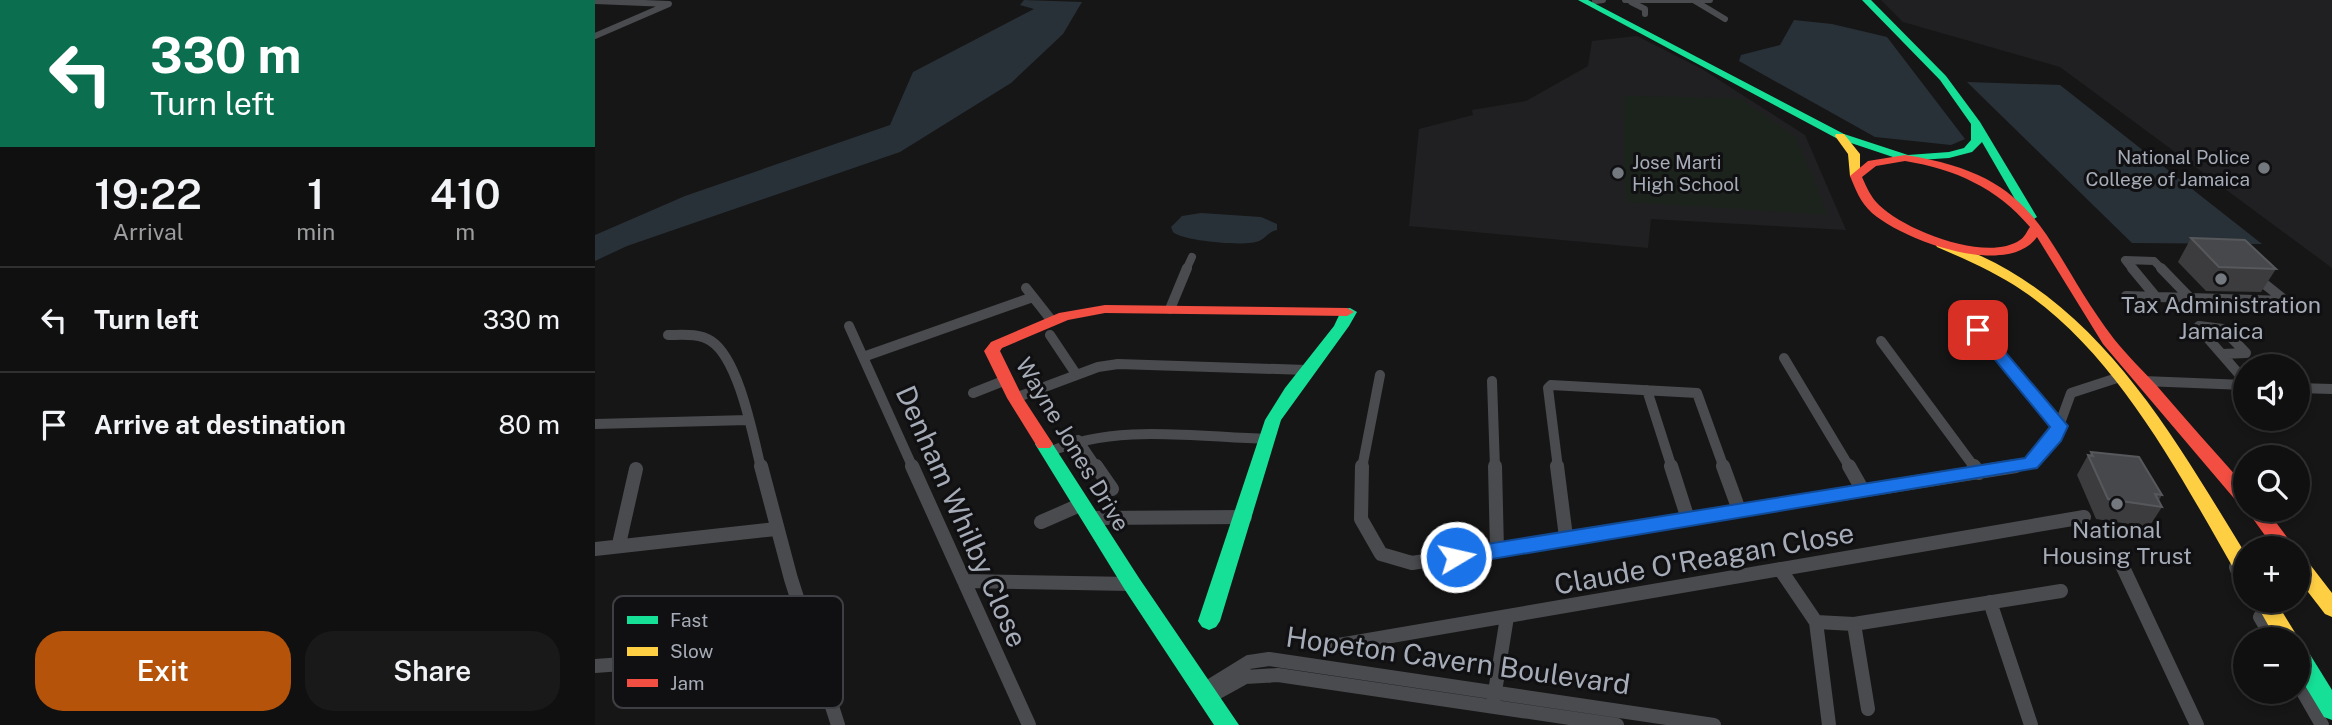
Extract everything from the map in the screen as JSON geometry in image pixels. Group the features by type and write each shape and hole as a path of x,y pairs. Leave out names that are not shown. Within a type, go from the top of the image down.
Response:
{"main road":[{"path":"1582,0 1840,136 1953,169 1985,183 2006,196 2036,225"},
{"path":"1866,0 1943,78 1975,122 2108,341 2140,381 2233,485"},
{"path":"1856,176 1872,163 1949,155 1975,146 1975,122"},
{"path":"1840,136 1854,154 1861,193 1878,211 2008,275 2042,299 2086,340 2117,378 2196,490 2233,549"},
{"path":"1942,244 1969,250 2010,248 2031,240 2036,225"},
{"name":"Wayne Jones Drive","path":"1227,725 1132,584 1049,452 1015,397 993,348 1105,309 1350,312 1340,334 1307,370"},
{"path":"1209,621 1267,439 1284,396 1307,370"},
{"path":"2265,522 2276,536"},
{"path":"2310,580 2332,608"},
{"path":"2310,674 2332,710"}],"street":[{"path":"1595,1 1603,0"},
{"path":"1625,0 1710,0"},
{"path":"1625,0 1645,9 1645,15"},
{"path":"595,1 669,4 595,36"},
{"path":"1695,1 1725,19"},
{"path":"1170,309 1192,257"},
{"path":"2156,297 2125,260 2154,261 2191,299"},
{"path":"2126,296 2286,301 2262,282"},
{"path":"1025,288 1033,297 1076,374"},
{"path":"863,357 1033,297"},
{"name":"Denham Whilby Close","path":"849,326 1030,725"},
{"path":"1978,330 2059,426"},
{"path":"668,335 698,335 720,349 748,420 796,596"},
{"path":"1881,341 1979,473"},
{"path":"2222,354 2233,368"},
{"path":"1784,358 1862,489"},
{"path":"1015,397 1076,374 1118,364 1307,370"},
{"path":"1380,375 1361,474 1361,519 1381,554 1412,563 2031,464 2055,437 2071,393 2117,378"},
{"path":"973,393 1006,380"},
{"path":"1492,381 1497,550"},
{"path":"2140,381 2233,383"},
{"path":"1566,537 1548,388 1556,384 1697,393 1739,510"},
{"path":"2310,389 2332,390"},
{"path":"1647,390 1688,519"},
{"path":"595,424 748,420"},
{"path":"1049,452 1078,440 1107,434 1267,439"},
{"path":"1078,440 1112,489"},
{"path":"619,544 636,469"},
{"path":"1041,522 1086,511 1244,517"},
{"name":"Claude O'Reagan Close","path":"1333,646 2084,517"},
{"path":"595,549 619,544 776,529"},
{"path":"2231,546 2233,552"},
{"path":"2120,561 2197,725"},
{"path":"1780,569 1816,622 1829,725"},
{"path":"964,581 1132,584"},
{"path":"1816,622 1854,624 2061,591"},
{"path":"1990,602 2031,725"},
{"path":"1494,700 1507,617"},
{"path":"1854,624 1868,709"},
{"path":"595,666 613,665"},
{"name":"Hopeton Cavern Boulevard","path":"1205,695 1244,677 1265,674 1714,725"},
{"name":"Hopeton Cavern Boulevard","path":"1494,700 1617,725"},
{"path":"2310,704 2322,725"},
{"path":"832,708 838,725"}],"shaded area":[{"path":"1024,0 1082,2 1063,34 1011,83 900,152 627,246 595,261 595,235 685,196 890,125 913,72 1034,9 1020,5"},
{"name":"National Police College of Jamaica","path":"1881,0 2332,0 2332,268 2060,67 1903,22"},
{"path":"1794,20 1832,24 1887,37 1965,139 1951,145 1875,137 1739,61 1741,55 1780,45"},
{"name":"Jose Marti High School","path":"1637,36 1702,69 1805,135 1846,230 1651,219 1648,248 1409,226 1419,129 1473,115 1472,110 1526,101 1588,66 1592,41"},
{"path":"1967,82 2060,85 2262,244 2132,243"},
{"path":"1623,96 1739,98 1796,137 1828,215 1630,202 1625,197"},
{"path":"1201,213 1261,217 1277,224 1277,230 1252,243 1201,240 1173,232 1171,227 1182,216"}],"building":[{"path":"2191,238 2245,240 2276,269 2219,267"},
{"path":"2091,452 2139,457 2162,495 2155,494 2162,507 2108,499 2088,455 2093,456"}],"traffic: fast":[{"path":"1582,0 1840,136 1905,158"},
{"path":"1866,0 1943,78 1975,122 2031,217"},
{"path":"1911,158 1949,155 1968,150 1977,141 1975,125"},
{"path":"1209,621 1273,420 1342,326 1350,312 1347,312"},
{"path":"1044,444 1132,584 1227,725"},
{"path":"2310,674 2332,710"}],"traffic: slow":[{"path":"1840,136 1854,154 1856,176"},
{"path":"1942,244 2018,281 2073,325 2102,356 2155,424 2233,550"},
{"path":"2310,580 2332,608"},
{"path":"2272,613 2281,627"}],"traffic: jam":[{"path":"1905,158 1943,165 1979,179 2010,199 2037,227 2023,244 2006,250 1985,251 1938,242 1893,222 1876,210 1864,196 1856,176 1872,163 1905,158"},
{"path":"2037,227 2108,341 2233,484"},
{"path":"1044,444 1015,398 992,351 996,345 1064,316 1105,309 1347,312"},
{"path":"2265,522 2276,536"}],"place":[{"name":"National Police College of Jamaica","path":"2264,168"},
{"name":"Jose Marti High School","path":"1618,173"},
{"name":"Tax Administration Jamaica","path":"2221,279"},
{"name":"National Housing Trust","path":"2117,504"}],"route":[{"path":"1456,557 1862,489 1961,477 2031,464 2055,437 2059,426 1978,330"}]}
